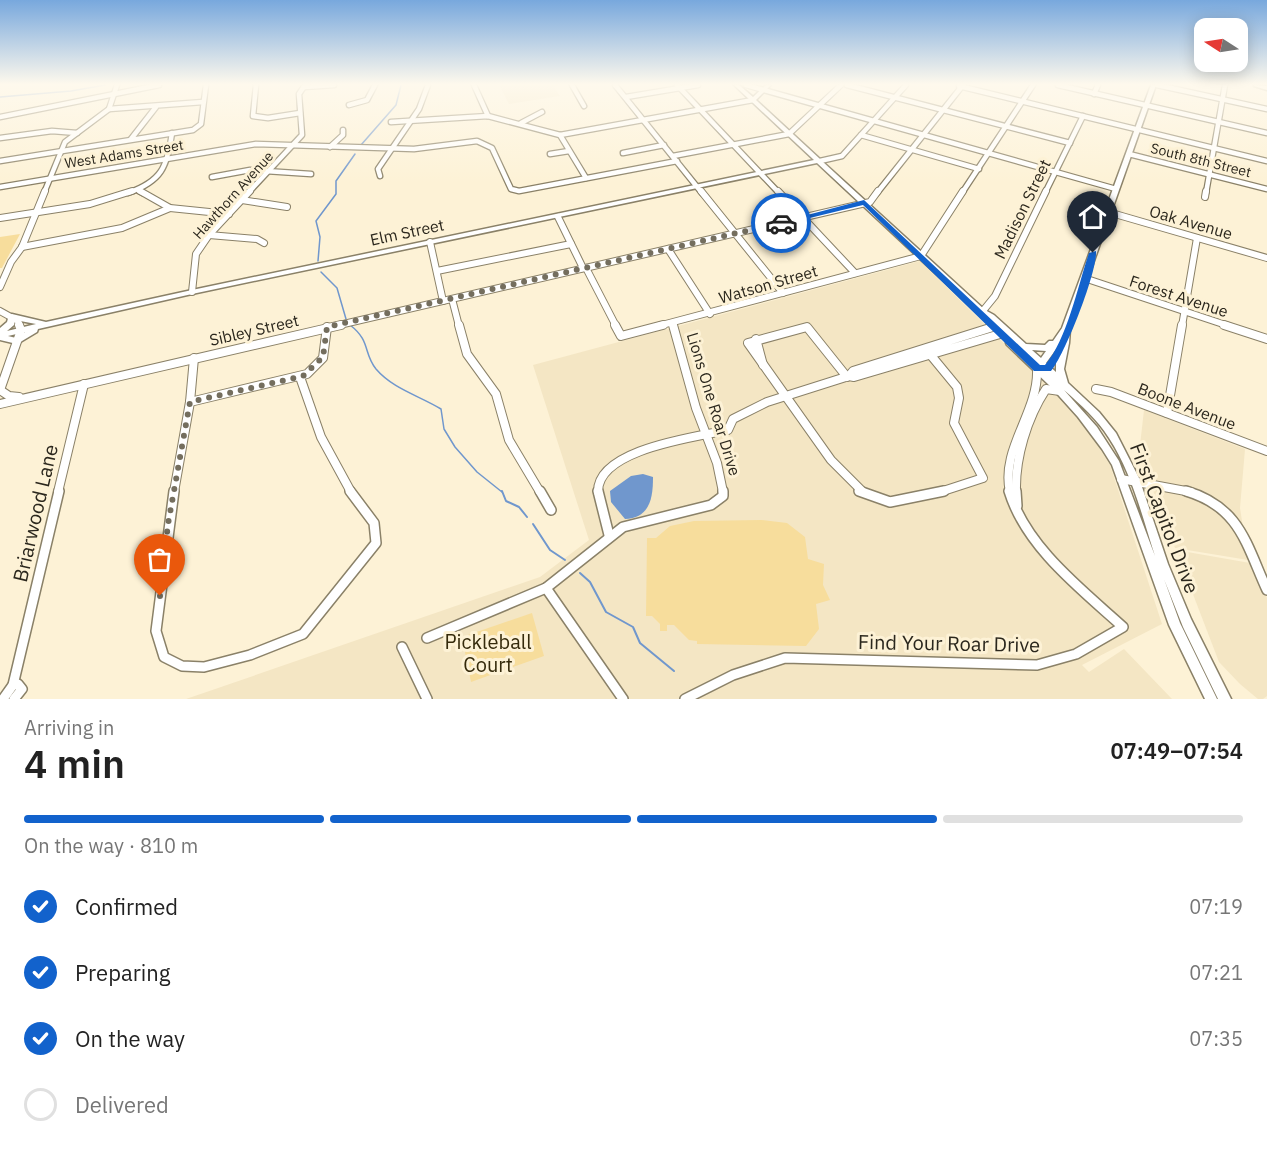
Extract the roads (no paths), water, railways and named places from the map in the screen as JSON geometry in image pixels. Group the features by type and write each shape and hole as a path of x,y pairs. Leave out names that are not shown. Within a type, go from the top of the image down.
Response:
{"main road":[{"path":"772,118 982,312 1018,342 1042,367"},
{"path":"1042,367 1064,333 1142,118"},
{"name":"Elm Street","path":"0,335 192,292 820,162"},
{"path":"805,165 828,168"},
{"path":"982,312 1000,334 1042,367"},
{"path":"43,326 17,341 0,335 11,323 12,317 53,323"},
{"path":"1018,342 1035,349 1047,348 1064,333"},
{"path":"1063,389 1059,365 1068,340 1064,333"},
{"name":"First Capitol Drive","path":"1042,367 1098,432 1121,479 1175,625 1211,699"},
{"name":"First Capitol Drive","path":"1063,389 1109,430 1136,482 1163,564 1187,623 1225,699"}],"street":[{"path":"0,287 11,262 22,247 65,142 98,118"},
{"path":"131,139 148,118"},
{"path":"0,160 172,133 199,127 201,118"},
{"name":"Hawthorn Avenue","path":"192,292 196,254 229,214 296,144 302,135 300,118"},
{"path":"380,176 378,169 413,118"},
{"path":"391,122 409,124 473,118"},
{"path":"496,118 521,123 540,132 560,135 657,118"},
{"path":"521,123 531,118"},
{"path":"642,118 783,293"},
{"path":"708,118 855,273"},
{"path":"789,134 807,118"},
{"path":"862,118 1116,189"},
{"path":"820,162 842,156 877,118"},
{"path":"864,203 870,202 936,118"},
{"path":"972,118 1070,143"},
{"path":"921,256 1013,118"},
{"name":"Madison Street","path":"982,312 995,296 1082,118"},
{"path":"1090,118 1267,161"},
{"path":"1201,118 1267,133"},
{"path":"1206,197 1215,148 1217,118"},
{"path":"330,147 343,135 343,130"},
{"path":"0,138 52,131 77,133"},
{"path":"0,218 139,191 164,171 172,133"},
{"name":"West Adams Street","path":"0,187 256,144 391,150 420,149 462,141 483,142 492,148 511,193 789,134"},
{"path":"560,135 586,178"},
{"path":"861,135 979,169"},
{"path":"623,153 664,145"},
{"path":"550,154 569,151"},
{"name":"South 8th Street","path":"1129,154 1267,189"},
{"path":"212,177 249,170 311,174"},
{"path":"139,191 170,208 229,214"},
{"path":"242,200 280,204 287,207"},
{"name":"Sibley Street","path":"0,404 864,203"},
{"path":"22,247 122,228 170,208"},
{"name":"Oak Avenue","path":"1108,212 1267,258"},
{"path":"558,217 584,268"},
{"path":"209,236 257,239 264,243"},
{"path":"1167,413 1197,238"},
{"path":"430,242 443,301"},
{"path":"437,271 571,243"},
{"path":"668,249 710,314"},
{"name":"Watson Street","path":"584,268 621,336 921,256"},
{"name":"Forest Avenue","path":"1083,278 1267,339"},
{"path":"452,299 466,354 496,394 509,440 551,510"},
{"path":"0,311 18,321 21,330 0,390 9,396 25,398"},
{"name":"Lions One Roar Drive","path":"606,539 622,527 711,505 723,496 724,480 701,422 672,323"},
{"path":"190,402 300,377 315,368 323,357 327,327"},
{"path":"848,376 807,327 756,339 763,365 784,397 843,476 860,491 895,501 924,493 935,494 983,478 954,423 959,398 957,387 929,353"},
{"path":"848,376 853,371 993,327"},
{"path":"427,638 525,599 546,588 606,539 598,483 604,471 624,458 692,437 728,430 733,419 766,402 848,376 855,376 1000,334"},
{"path":"194,358 190,402 168,524 156,631 159,647 169,661 181,666 200,668 279,645 303,634 374,548 378,538 377,528 329,459 316,430 300,377"},
{"name":"Find Your Roar Drive","path":"685,699 733,675 785,658 1037,665 1076,654 1123,627 1031,533 1011,495 1009,471 1024,417 1036,392 1042,367"},
{"name":"Briarwood Lane","path":"13,685 84,384"},
{"name":"Find Your Roar Drive","path":"1017,506 1016,466 1034,410 1046,389 1063,389"},
{"name":"Boone Avenue","path":"1096,389 1111,392 1267,451"},
{"path":"692,437 701,422"},
{"path":"1121,479 1178,488 1217,505 1232,518 1267,590"},
{"path":"546,588 623,699"},
{"path":"402,647 427,699"},
{"name":"Briarwood Lane","path":"3,699 7,690 18,684 22,689 14,699"}],"water":[{"path":"643,474 653,477 651,499 645,511 640,515 625,519 611,502 610,491 631,476"}],"waterway":[{"path":"361,145 385,118"},
{"path":"318,261 320,237 316,221 336,194 336,181 355,154"},
{"path":"321,272 337,288 346,319"},
{"path":"350,325 361,336 369,358 383,376 398,387 441,409 444,429 455,447 477,472 502,492"},
{"path":"502,491 506,501 519,507 527,517"},
{"path":"533,524 550,550 565,560"},
{"path":"580,573 590,582 606,612 633,627 640,643 674,671"}],"park label":[{"name":"Pickleball Court","path":"488,652"}]}
